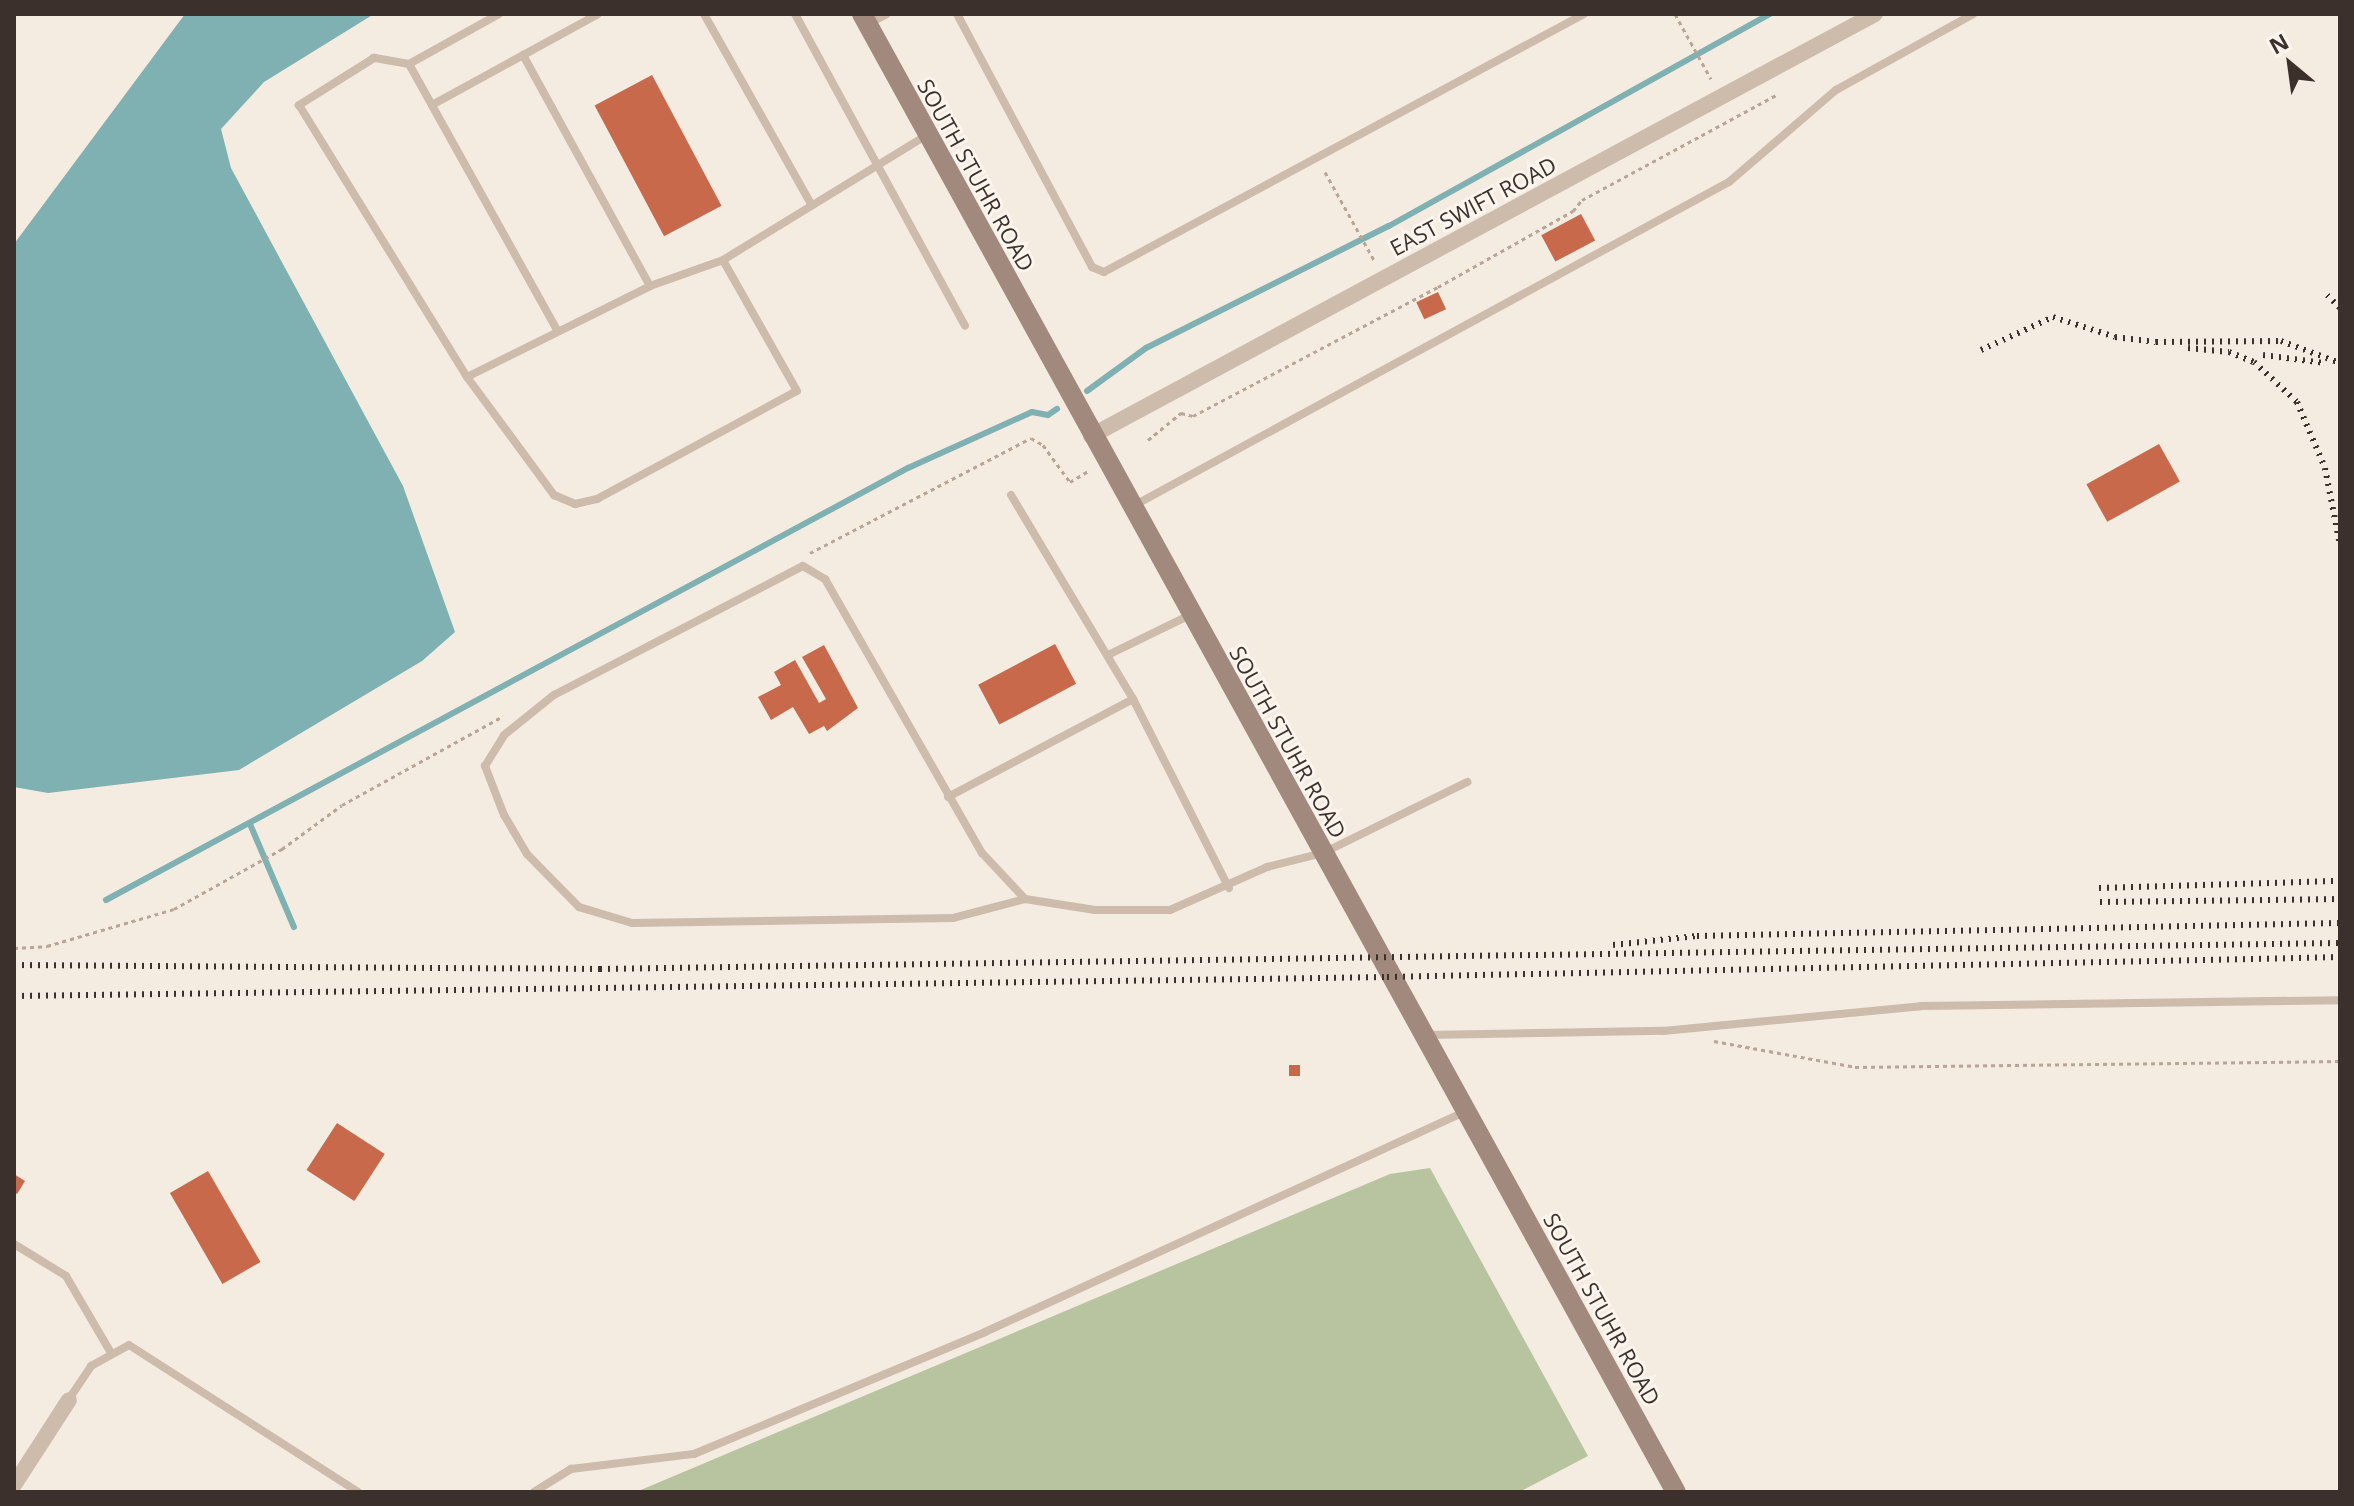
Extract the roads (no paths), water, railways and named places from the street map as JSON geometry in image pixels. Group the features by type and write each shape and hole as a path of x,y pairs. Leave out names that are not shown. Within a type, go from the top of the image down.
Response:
{"main road":[{"name":"SOUTH STUHR ROAD","path":"865,19 1130,508 1323,853 1387,977 1425,1035 1676,1492"}],"street":[{"name":"EAST SWIFT ROAD","path":"1091,436 1875,14"},
{"path":"14,1485 69,1400"}],"lane":[{"path":"499,14 409,64 374,58 299,105 467,377 554,495 575,504 597,499 797,391 723,260"},
{"path":"432,105 598,14"},
{"path":"704,14 810,202"},
{"path":"795,14 965,326"},
{"path":"865,19 887,14"},
{"path":"957,14 1092,267 1104,272 1584,14"},
{"path":"1130,508 1729,182 1836,90 1973,14"},
{"path":"523,55 650,286"},
{"path":"409,64 557,330"},
{"path":"467,377 650,286 723,260 810,202 878,166 927,135"},
{"path":"1011,495 1133,699 1229,888"},
{"path":"1025,899 982,853 825,579 803,566 554,695 504,735 485,766 504,815 527,854 579,907 632,923 953,918 1025,899 1095,910 1170,910 1229,888 1267,867 1323,853 1467,782"},
{"path":"1108,655 1190,615"},
{"path":"948,797 1133,699"},
{"path":"1425,1035 1663,1031 1921,1006 2340,1000"},
{"path":"534,1492 571,1469 694,1454 985,1332 1466,1111"},
{"path":"14,1244 66,1276 111,1353"},
{"path":"69,1400 91,1366 129,1345 358,1492"}],"water":[{"path":"185,14 374,14 264,82 221,129 231,168 403,486 455,632 422,661 239,770 48,793 14,787 14,244"}],"waterway":[{"path":"1087,391 1146,348 1389,226 1770,14"},
{"path":"106,900 908,468 1032,412 1048,415 1057,409"},
{"path":"250,824 294,927"}],"railway":[{"path":"2327,295 2340,308"},
{"path":"1981,350 2053,317 2115,337 2156,342 2281,341 2340,363"},
{"path":"2188,348 2229,352 2254,362 2297,402 2325,468 2340,545"},
{"path":"2263,355 2325,363"},
{"path":"2099,888 2340,881"},
{"path":"2100,902 2340,899"},
{"path":"1613,945 1697,936 2340,923"},
{"path":"14,965 600,969 2340,943"},
{"path":"14,996 1387,977 2340,957"}]}
